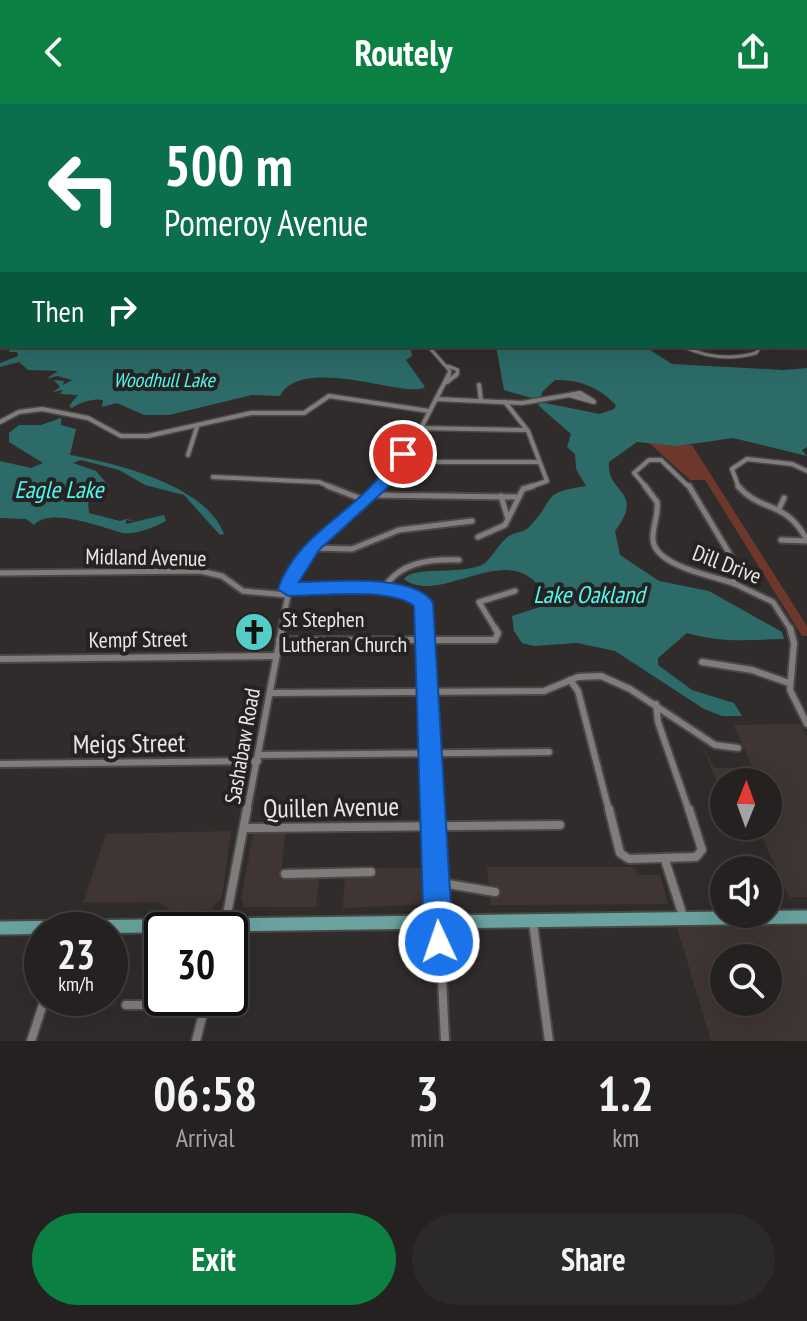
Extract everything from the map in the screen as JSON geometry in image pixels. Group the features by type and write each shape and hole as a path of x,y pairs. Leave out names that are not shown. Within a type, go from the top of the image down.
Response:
{"main road":[{"path":"248,925 532,918 807,917"},
{"path":"0,928 24,928"}],"street":[{"name":"Sashabaw Road","path":"228,912 292,575 311,548 371,495 419,428 446,382 448,366 430,348"},
{"path":"687,348 699,353 751,355 759,348"},
{"path":"479,385 481,400"},
{"path":"436,399 535,401 577,392 594,402 587,403 569,395"},
{"path":"0,422 31,409 54,411 88,418 112,434 126,437 158,436 257,412 304,413 321,399 334,396 429,411"},
{"path":"478,537 501,528 523,489 547,481 527,430 505,402"},
{"path":"0,412 9,416"},
{"path":"188,455 197,427"},
{"path":"419,428 527,430"},
{"path":"807,471 792,464 747,459 732,469 733,479 746,495 792,517 807,541"},
{"name":"Dill Drive","path":"733,584 736,571 732,558 687,482 661,460 649,460 634,470 652,495 658,510 652,538 654,548 671,560 773,601 797,642 789,683"},
{"path":"397,462 539,462"},
{"path":"213,477 319,482 364,500"},
{"path":"371,495 518,497"},
{"path":"501,496 508,519"},
{"path":"779,509 784,498"},
{"path":"311,548 352,549 385,533 472,521"},
{"path":"781,540 807,541"},
{"path":"383,589 397,572 410,566 459,560"},
{"name":"Midland Avenue","path":"0,573 200,571 222,576 243,591 383,589 411,594 422,600 425,640"},
{"path":"279,640 495,640 498,633 479,602 515,591"},
{"path":"425,640 445,1041"},
{"name":"Kempf Street","path":"0,659 276,656"},
{"path":"702,662 752,670 789,683 807,724"},
{"path":"270,693 544,691 584,675 601,676 656,704 715,745 738,748"},
{"path":"570,680 578,691 620,853 629,859 696,857 702,850 658,722 656,704"},
{"name":"Meigs Street","path":"0,764 549,752"},
{"name":"Quillen Avenue","path":"246,828 560,825"},
{"path":"665,860 684,919"},
{"path":"285,874 371,872"},
{"path":"436,882 495,892"},
{"path":"532,918 549,1041"},
{"path":"31,1041 39,1016"},
{"path":"196,1041 202,1016"}],"shaded area":[{"path":"649,443 692,445 807,626 807,636 802,636 705,480 690,480"},
{"path":"800,724 807,737 807,897 789,897 782,881 782,856 771,856 763,840 782,840 782,768 714,768 752,767 734,725"},
{"path":"698,735 714,768 711,768"},
{"path":"260,830 285,832 281,875 319,875 316,907 244,907 241,898 253,835"},
{"path":"231,831 222,897 211,909 171,910 159,902 83,903 106,834"},
{"path":"487,867 635,867 637,875 660,875 668,904 491,905"},
{"path":"432,868 431,904 343,908 345,871"},
{"path":"782,923 807,923 807,1041 711,1041 676,924 710,924 710,928 782,928"}],"water":[{"name":"Woodhull Lake","path":"11,348 406,348 411,350 412,356 406,360 425,387 399,388 355,380 309,378 292,384 280,396 252,395 169,415 144,415 117,403 102,407 103,400 87,401 72,408 69,406 78,395 60,394 63,390 53,392 60,387 54,380 64,381 63,385 72,380 57,376 46,379 58,371 28,370 19,362 0,367 0,363 18,356 17,352 9,352"},
{"name":"Lake Oakland","path":"496,348 647,348 672,364 783,370 807,368 807,447 802,450 807,456 733,438 678,446 637,442 609,462 613,481 626,500 627,507 615,531 620,555 659,581 709,591 782,632 784,639 746,640 723,640 687,633 658,658 658,665 692,690 734,703 742,716 722,716 704,709 615,651 577,643 534,646 522,643 514,631 512,616 540,607 538,585 524,574 508,570 490,572 435,585 418,585 404,579 418,572 466,569 485,563 512,534 529,528 555,494 586,486 576,469 575,454 567,447 571,434 535,399 504,390","holes":["555,380 580,383 596,389 616,405 614,409 600,414 540,402 542,392"]},
{"name":"Eagle Lake","path":"61,418 61,425 76,429 70,455 134,471 179,490 199,502 214,517 224,534 220,535 184,495 145,485 119,470 81,460 73,463 96,471 109,486 107,494 88,501 89,513 120,521 127,519 134,521 126,520 126,524 164,515 166,521 145,530 123,533 64,518 41,520 34,525 26,519 0,518 0,461 31,468 43,463 9,442 9,433 19,425 41,425"}],"place":[{"name":"St Stephen Lutheran Church","path":"254,632"}],"route":[{"path":"403,454 373,493 313,545 292,575 288,589 383,589 411,594 424,603 439,942"}]}
